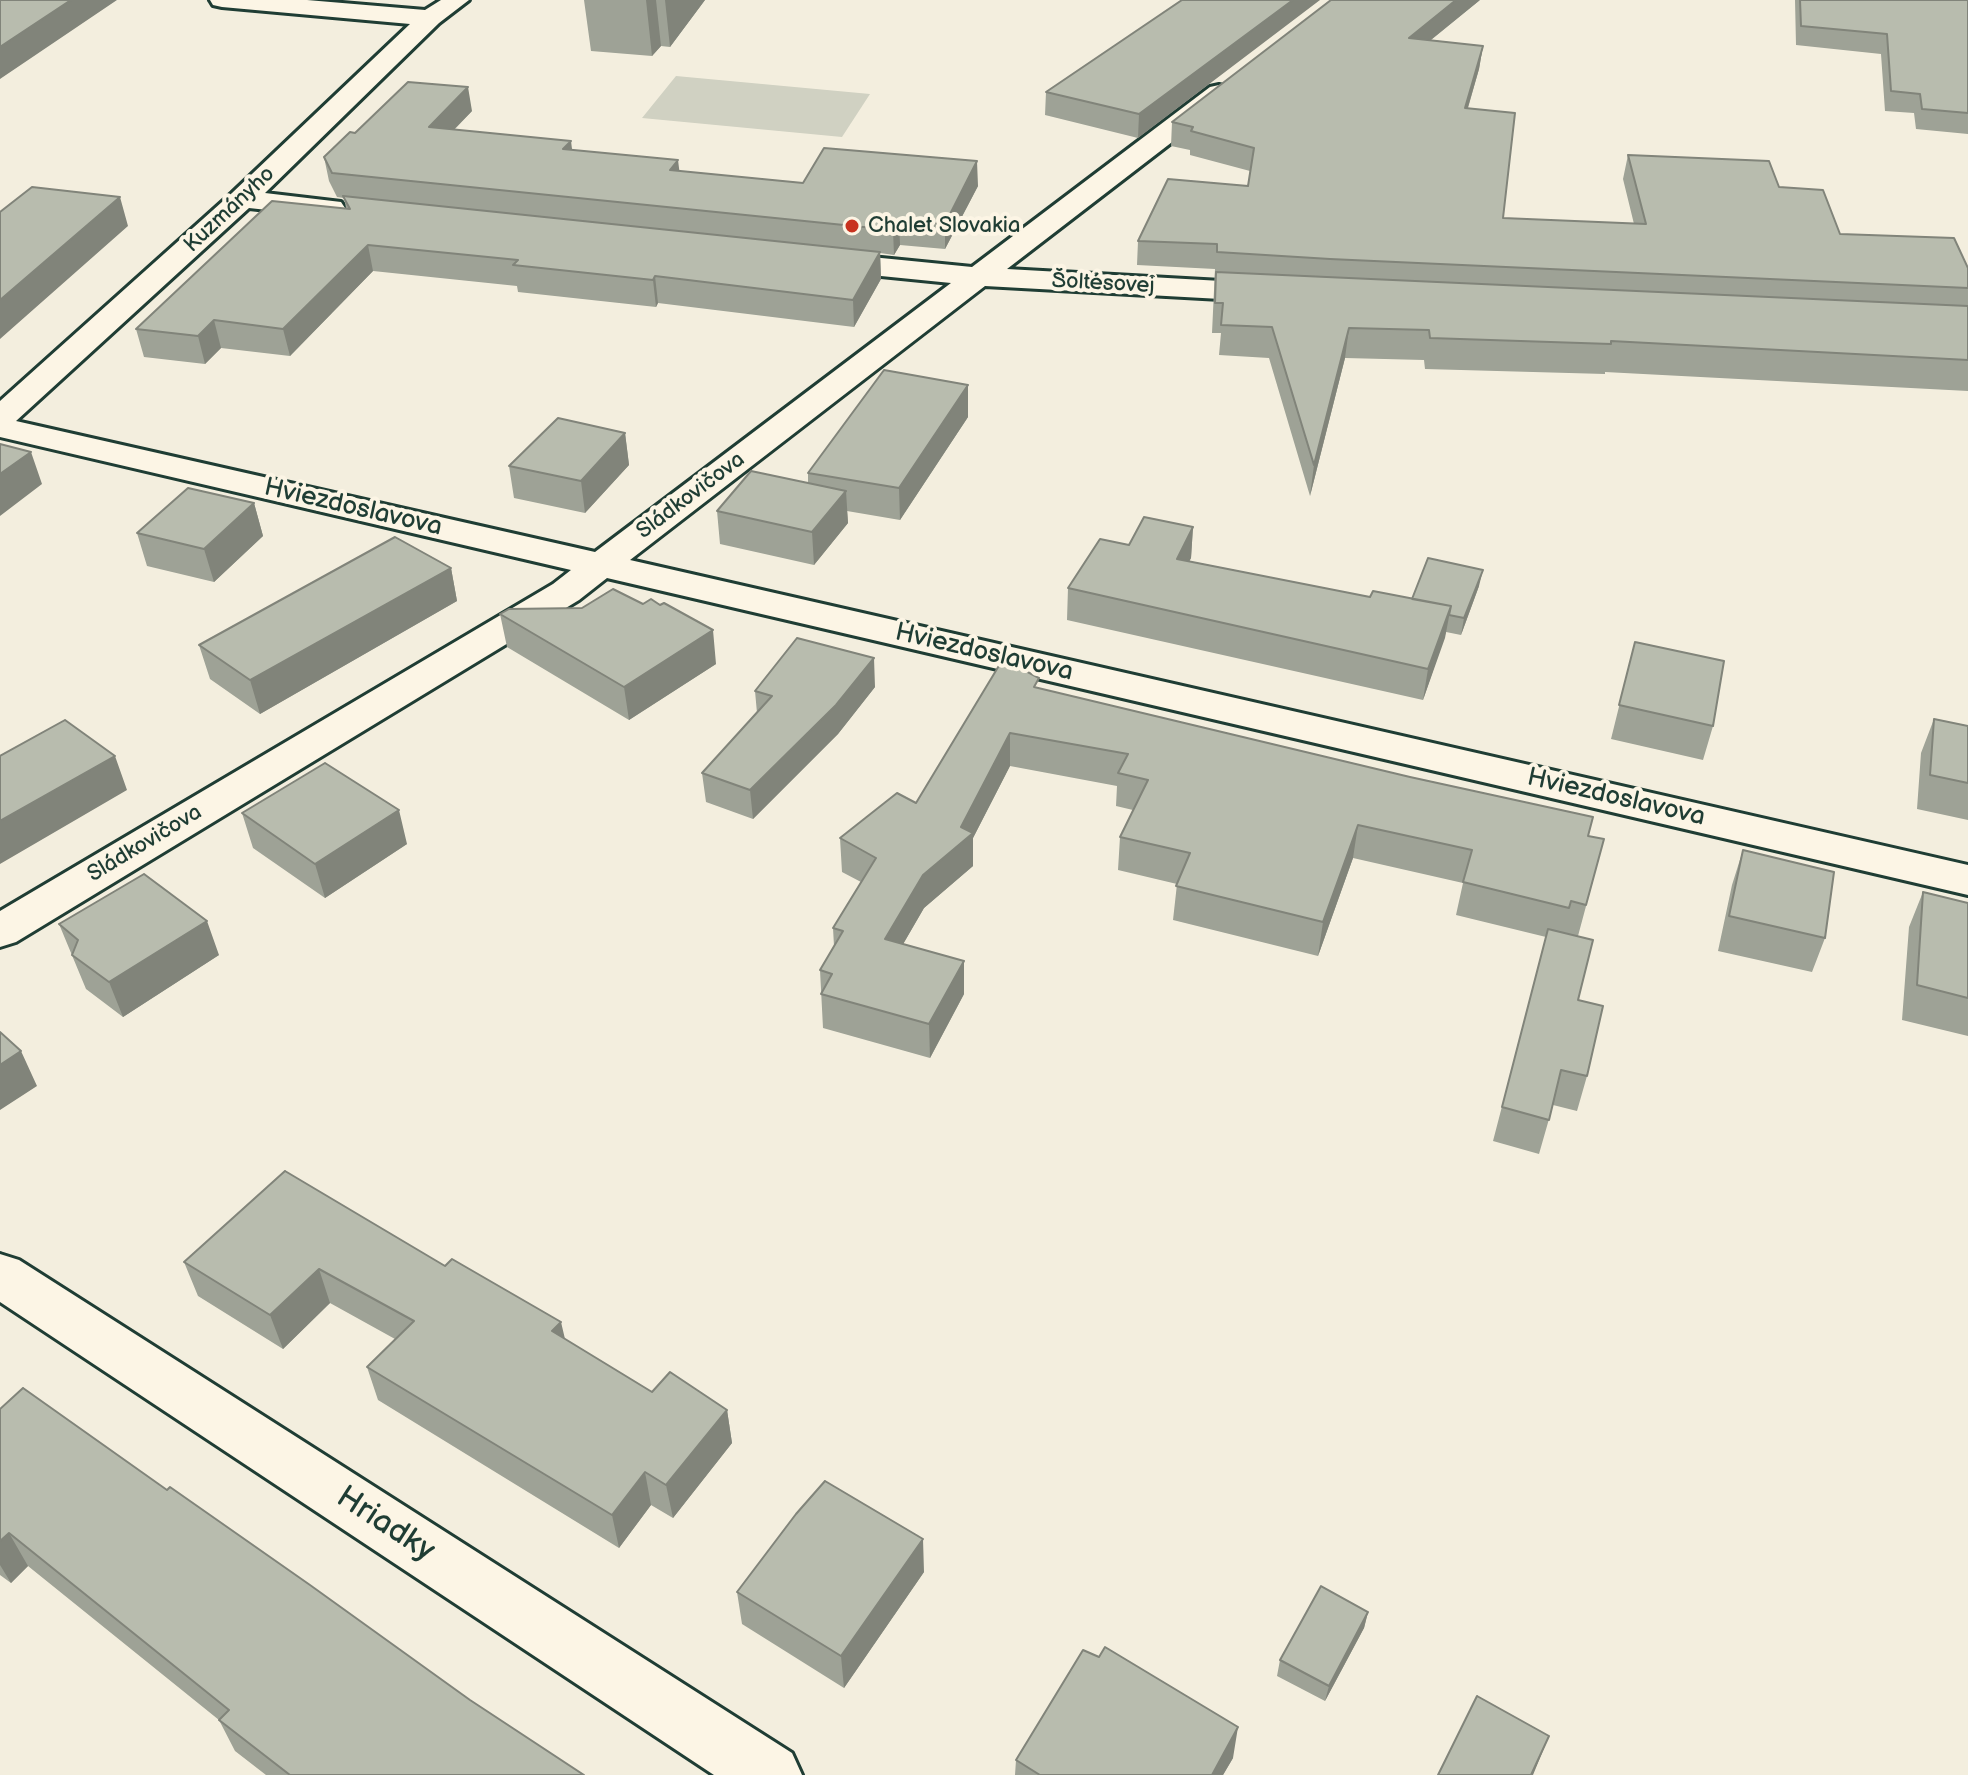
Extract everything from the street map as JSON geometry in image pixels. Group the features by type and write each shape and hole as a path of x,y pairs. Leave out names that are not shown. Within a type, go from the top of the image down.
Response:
{"street":[{"path":"222,0 430,18"},
{"name":"Kuzmányho","path":"0,417 34,390 242,199 430,18 457,0"},
{"name":"Sládkovičova","path":"0,931 566,592 1241,76"},
{"path":"242,199 353,211"},
{"name":"Šoltésovej","path":"794,258 982,277 1297,294"},
{"name":"Hviezdoslavova","path":"0,427 1968,880"},
{"name":"Hriadky","path":"0,1275 770,1775"}],"shaded area":[{"path":"676,76 870,94 842,137 642,118"}],"building":[{"path":"0,0 71,0 0,47"},
{"path":"1182,0 1293,0 1139,114 1046,92"},
{"path":"1331,0 1456,0 1409,38 1483,46 1465,108 1515,113 1503,218 1646,224 1628,155 1769,161 1779,187 1823,190 1840,234 1954,238 1968,268 1968,288 1330,259 1217,252 1217,244 1138,241 1168,179 1248,186 1254,148 1191,131 1193,127 1172,122"},
{"path":"1800,0 1968,0 1968,113 1922,109 1920,94 1891,91 1887,34 1801,26"},
{"path":"408,82 468,87 429,127 571,141 563,149 678,160 670,170 803,183 824,148 977,161 945,224 899,219 893,230 332,173 324,157 350,132 355,133"},
{"path":"32,187 120,197 0,300 0,212"},
{"path":"343,196 880,252 853,300 655,276 653,280 513,265 518,260 368,245 283,329 214,320 198,336 136,329 272,201 350,209"},
{"path":"1216,272 1968,306 1968,360 1611,341 1611,344 1430,338 1429,330 1349,328 1314,465 1272,327 1221,325 1223,303 1215,303"},
{"path":"884,370 968,385 899,488 808,473"},
{"path":"558,418 625,433 581,481 509,466"},
{"path":"0,444 31,452 0,474"},
{"path":"751,471 846,491 812,532 717,511"},
{"path":"188,488 254,503 204,549 137,533"},
{"path":"1144,517 1193,527 1177,559 1370,597 1373,591 1451,606 1428,669 1068,588 1100,539 1129,545"},
{"path":"395,537 451,568 250,680 199,645"},
{"path":"1428,558 1483,570 1464,618 1449,615 1451,606 1412,599"},
{"path":"613,589 643,604 651,599 660,605 664,603 713,630 624,687 500,614 509,609 582,608"},
{"path":"797,638 874,658 836,705 750,790 702,773 772,696 755,691"},
{"path":"1635,642 1724,661 1713,726 1619,705"},
{"path":"1003,659 1039,678 1034,687 1410,777 1593,817 1588,836 1604,839 1586,905 1571,901 1569,908 1463,882 1472,850 1358,825 1323,922 1176,886 1190,853 1120,837 1148,780 1118,773 1128,754 1010,733 961,827 973,833 923,875 885,939 964,961 929,1024 821,994 832,974 820,970 843,931 833,928 876,858 840,838 897,793 916,803"},
{"path":"1934,719 1968,726 1968,783 1930,775"},
{"path":"65,720 115,756 0,821 0,756"},
{"path":"325,763 399,810 315,864 242,813"},
{"path":"1743,850 1834,872 1825,938 1729,916"},
{"path":"144,874 207,921 109,982 72,955 78,940 59,924"},
{"path":"1923,892 1968,903 1968,998 1917,985"},
{"path":"1548,929 1593,940 1578,1000 1603,1006 1587,1076 1561,1070 1549,1120 1502,1107"},
{"path":"0,1032 21,1051 0,1065"},
{"path":"285,1171 445,1266 452,1259 561,1322 552,1331 652,1392 670,1372 727,1410 666,1485 645,1472 612,1515 367,1367 414,1321 319,1269 270,1315 184,1262"},
{"path":"23,1388 167,1490 170,1487 470,1700 584,1775 290,1775 219,1720 229,1710 9,1533 0,1541 0,1409"},
{"path":"825,1481 923,1539 841,1656 737,1592"},
{"path":"1321,1586 1368,1612 1329,1686 1280,1660"},
{"path":"1105,1647 1238,1727 1212,1775 1040,1775 1016,1760 1083,1650 1099,1657"},
{"path":"1477,1696 1549,1736 1531,1775 1438,1775"}],"place":[{"name":"Chalet Slovakia","path":"852,226"}]}
